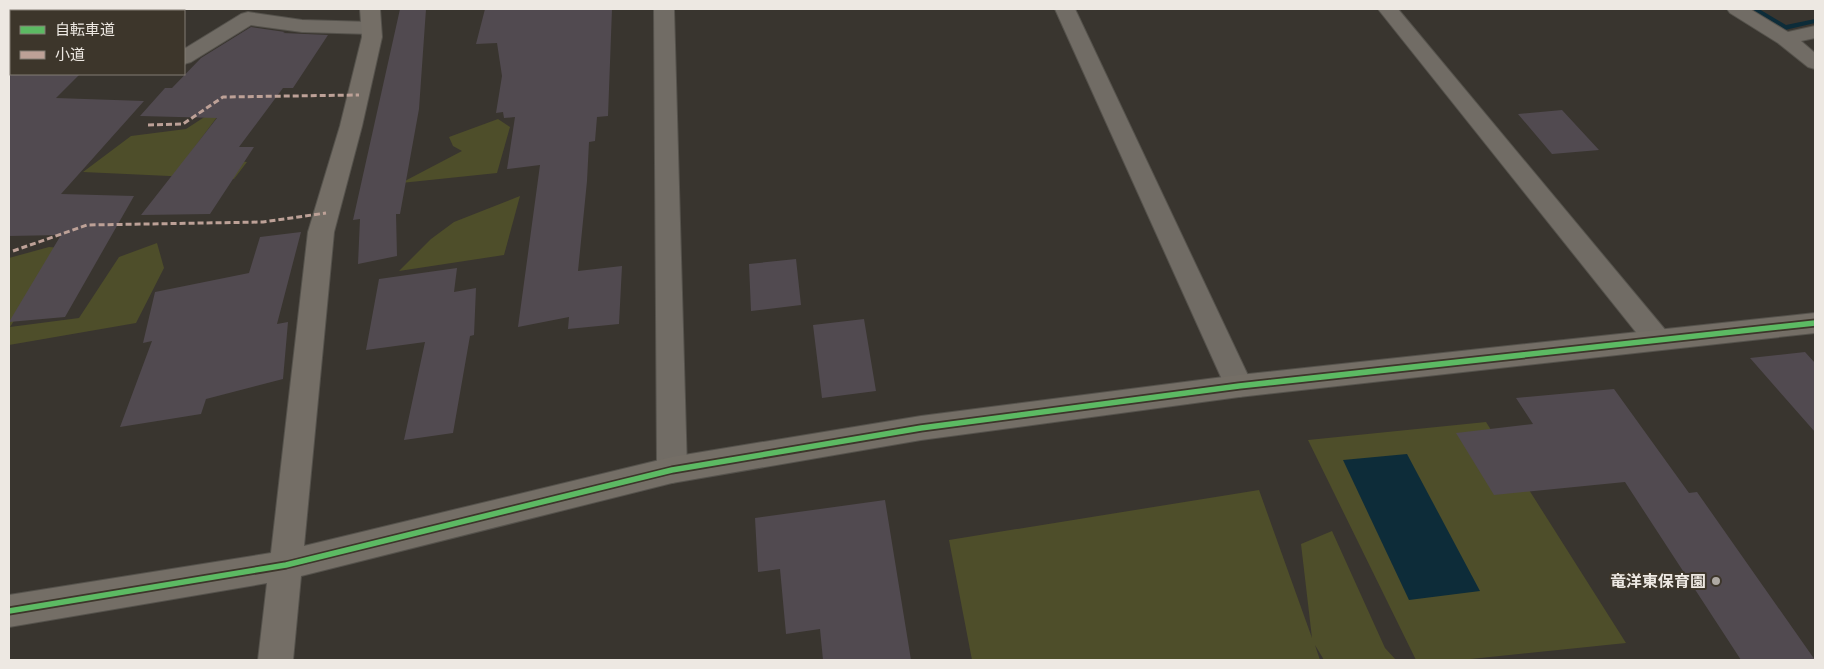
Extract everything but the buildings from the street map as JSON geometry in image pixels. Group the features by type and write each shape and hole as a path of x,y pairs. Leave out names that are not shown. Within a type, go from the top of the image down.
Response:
{"street":[{"path":"664,9 672,470"},
{"path":"1065,9 1239,386"},
{"path":"1388,9 1657,339"},
{"path":"1737,9 1785,39 1815,63"},
{"path":"185,57 248,18 302,26 370,19 372,37 351,126 320,232 276,660"},
{"path":"1785,39 1815,32"},
{"path":"9,611 286,565 672,470 922,428 1239,386 1815,323"}],"shaded area":[{"path":"229,101 188,156 247,162 234,179 83,172 131,136 186,129"},
{"path":"498,119 510,127 497,173 401,183 462,151 453,146 449,137"},
{"path":"520,196 504,255 399,271 431,239 454,222"},
{"path":"157,243 164,268 136,323 9,345 9,258 49,247 60,248 10,327 79,318 119,257"},
{"path":"1486,422 1626,643 1461,660 1416,660 1308,440"},
{"path":"1259,490 1312,638 1301,544 1332,531 1385,648 1396,660 1324,660 1315,645 1320,660 972,660 949,540"}],"water":[{"path":"1407,454 1480,591 1409,600 1343,460"}],"waterway":[{"path":"1754,9 1785,28 1815,21"}],"marked path":[{"path":"148,125 183,124 223,97 359,95"},
{"path":"13,251 87,225 263,222 326,213"}],"cycle path":[{"path":"9,611 286,565 672,470 921,428 1239,386 1815,323"}],"place":[{"name":"竜洋東保育園","path":"1716,581"}]}
